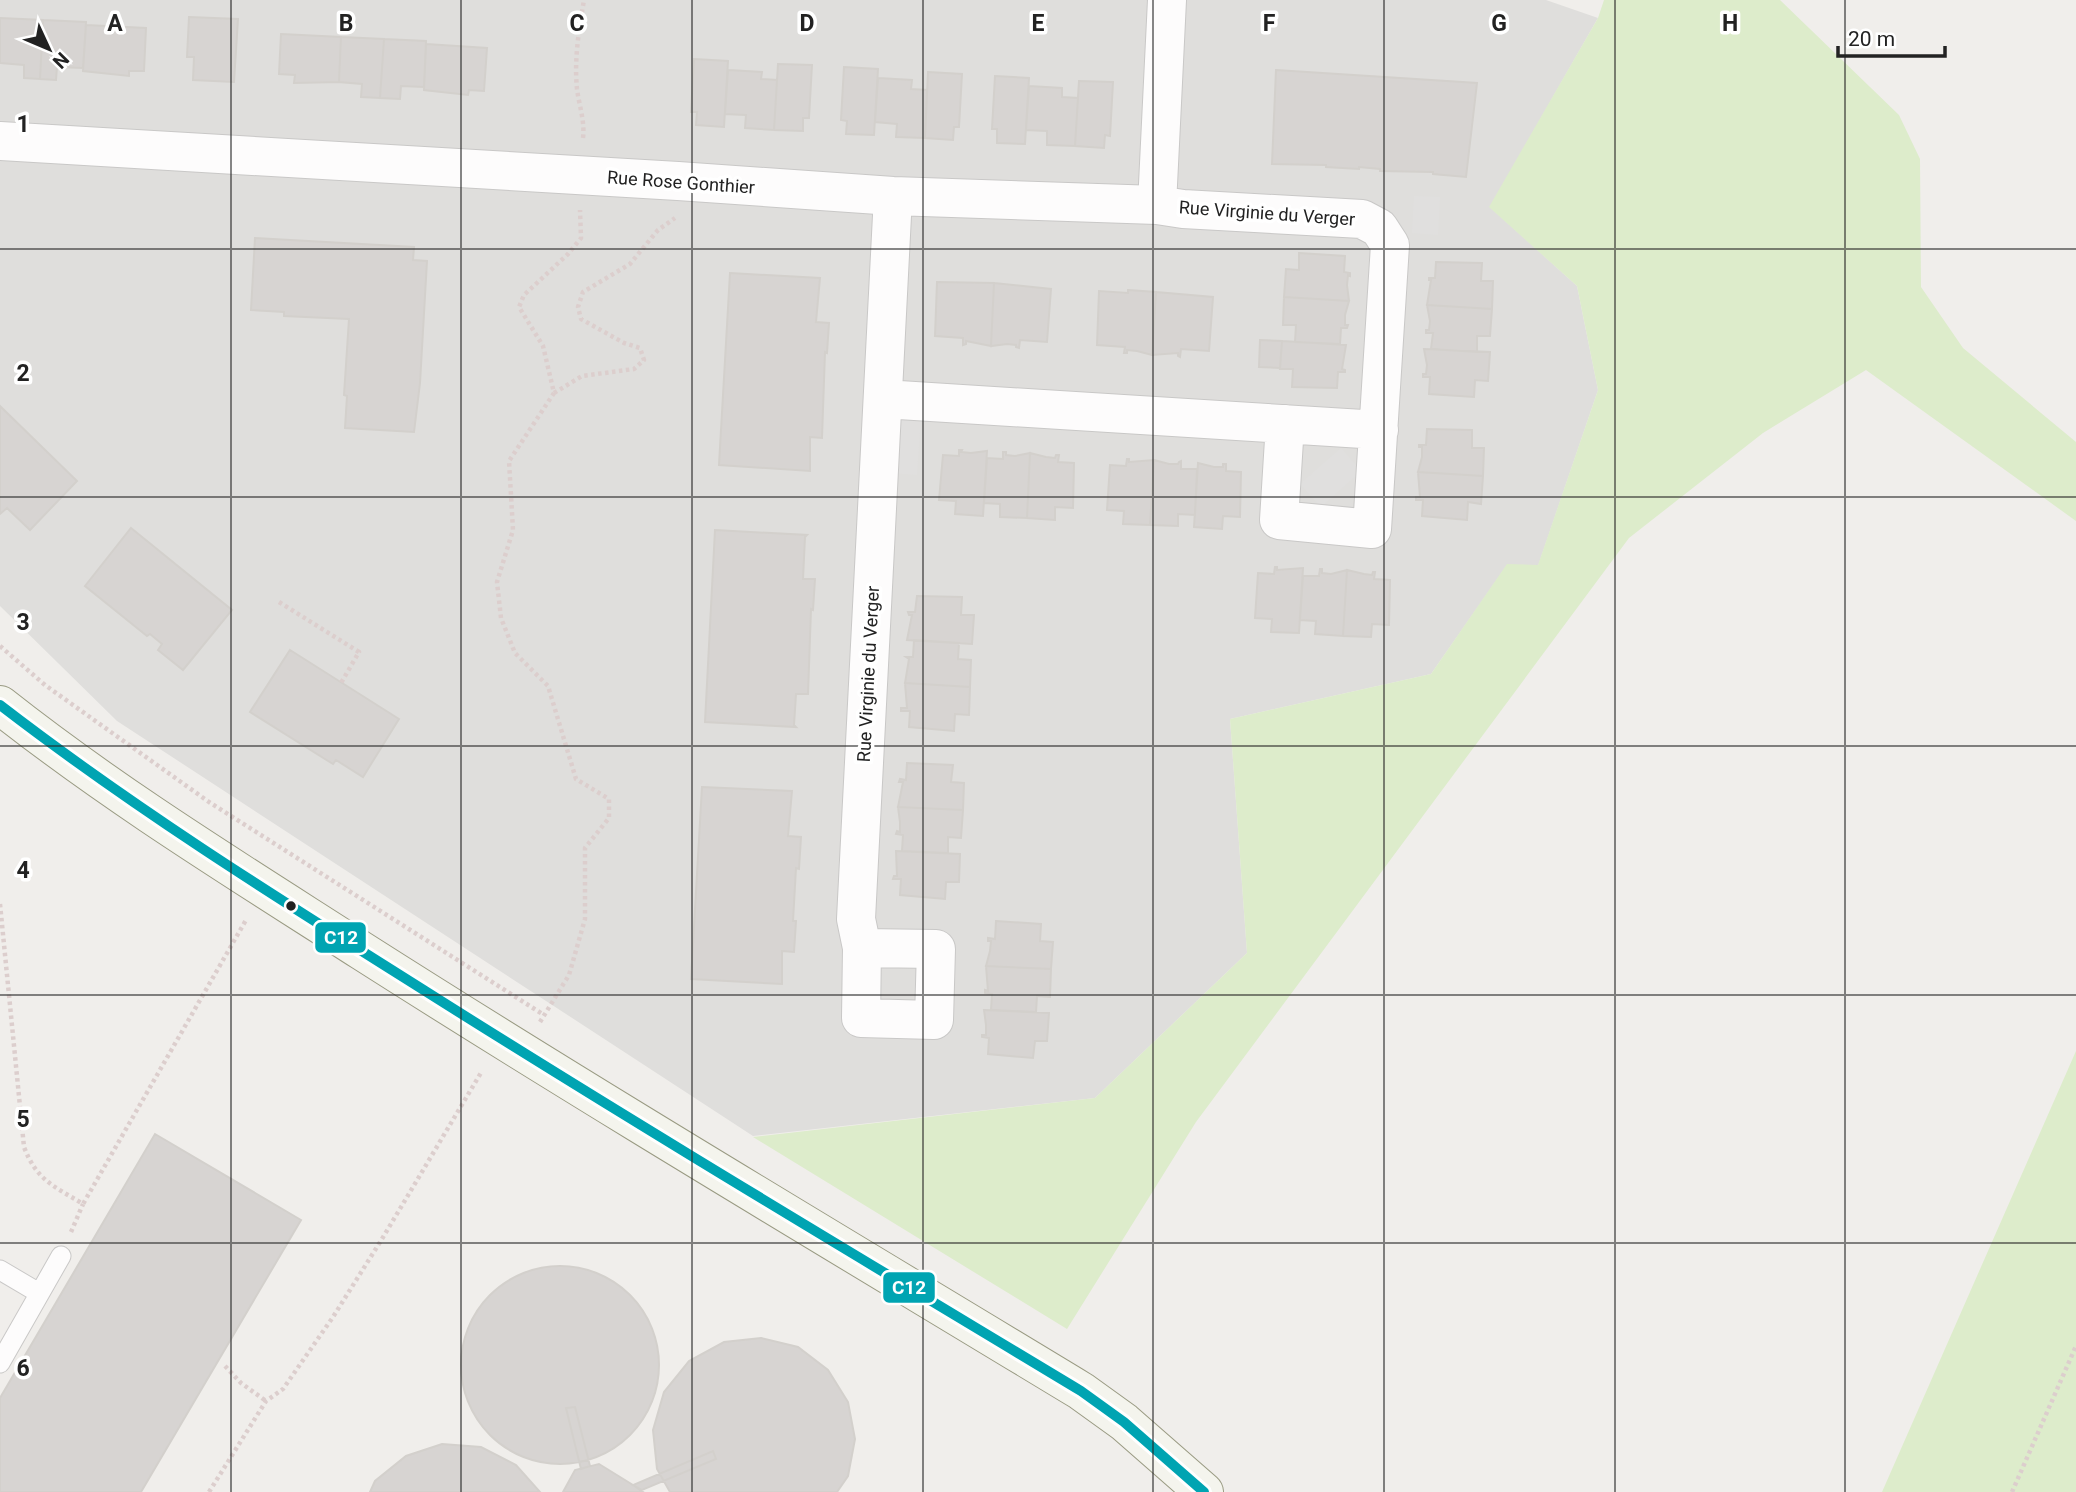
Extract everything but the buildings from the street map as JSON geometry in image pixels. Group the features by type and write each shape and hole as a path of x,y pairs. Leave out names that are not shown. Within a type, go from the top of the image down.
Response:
{"street":[{"path":"1157,205 1167,0"},
{"name":"Rue Rose Gonthier","path":"0,141 893,196 1157,205"},
{"name":"Rue Virginie du Verger","path":"862,948 856,919 893,196"},
{"name":"Rue Virginie du Verger","path":"1157,205 1183,209 1362,219 1379,228 1390,245 1372,529 1279,520 1285,425"},
{"path":"883,399 1378,430"},
{"path":"0,705 62,754 264,889 511,1046 1081,1391 1124,1422 1204,1492"}],"lane":[{"path":"0,1363 61,1256"},
{"path":"0,1270 40,1293"}],"path":[{"path":"554,393 543,346 519,307 524,295 568,254 581,238 584,128 577,87 578,34 584,0"},
{"path":"209,1492 266,1401 283,1389 333,1317 511,1046 544,1015 569,975 585,919 585,848 609,818 609,799 576,779 548,685 515,653 501,618 497,582 513,530 509,461 554,393 582,376 634,369 644,360 640,348 581,319 578,307 583,292 630,264 658,230 677,217 697,210 701,183"},
{"path":"279,602 359,652 341,682"},
{"path":"0,646 45,685 209,802 544,1015"},
{"path":"0,904 24,1147 31,1165 41,1178 83,1204 264,889"},
{"path":"2012,1492 2076,1346"},
{"path":"225,1366 241,1383 266,1401"}],"shaded area":[{"path":"0,0 1546,0 1598,18 1490,207 1577,286 1598,390 1538,566 1507,565 1431,674 1230,719 1247,953 1095,1098 753,1136 117,721 0,606"},
{"path":"1414,196 1440,197 1438,235 1412,233"},
{"path":"894,417 921,419 917,475 890,473"},
{"path":"1341,448 1361,471 1321,507 1300,484"}],"green space":[{"path":"1604,0 1780,0 1899,115 1920,159 1921,287 1963,348 2076,442 2076,521 1866,370 1763,433 1629,538 1196,1122 1067,1329 753,1137 1095,1098 1247,953 1230,719 1431,674 1507,564 1538,565 1598,390 1577,286 1489,207 1598,18"},
{"path":"2076,1051 2076,1492 1882,1492"}],"transit line":[{"name":"C12","path":"0,705 100,779 306,916 661,1137 1081,1391 1124,1422 1204,1492"}]}
